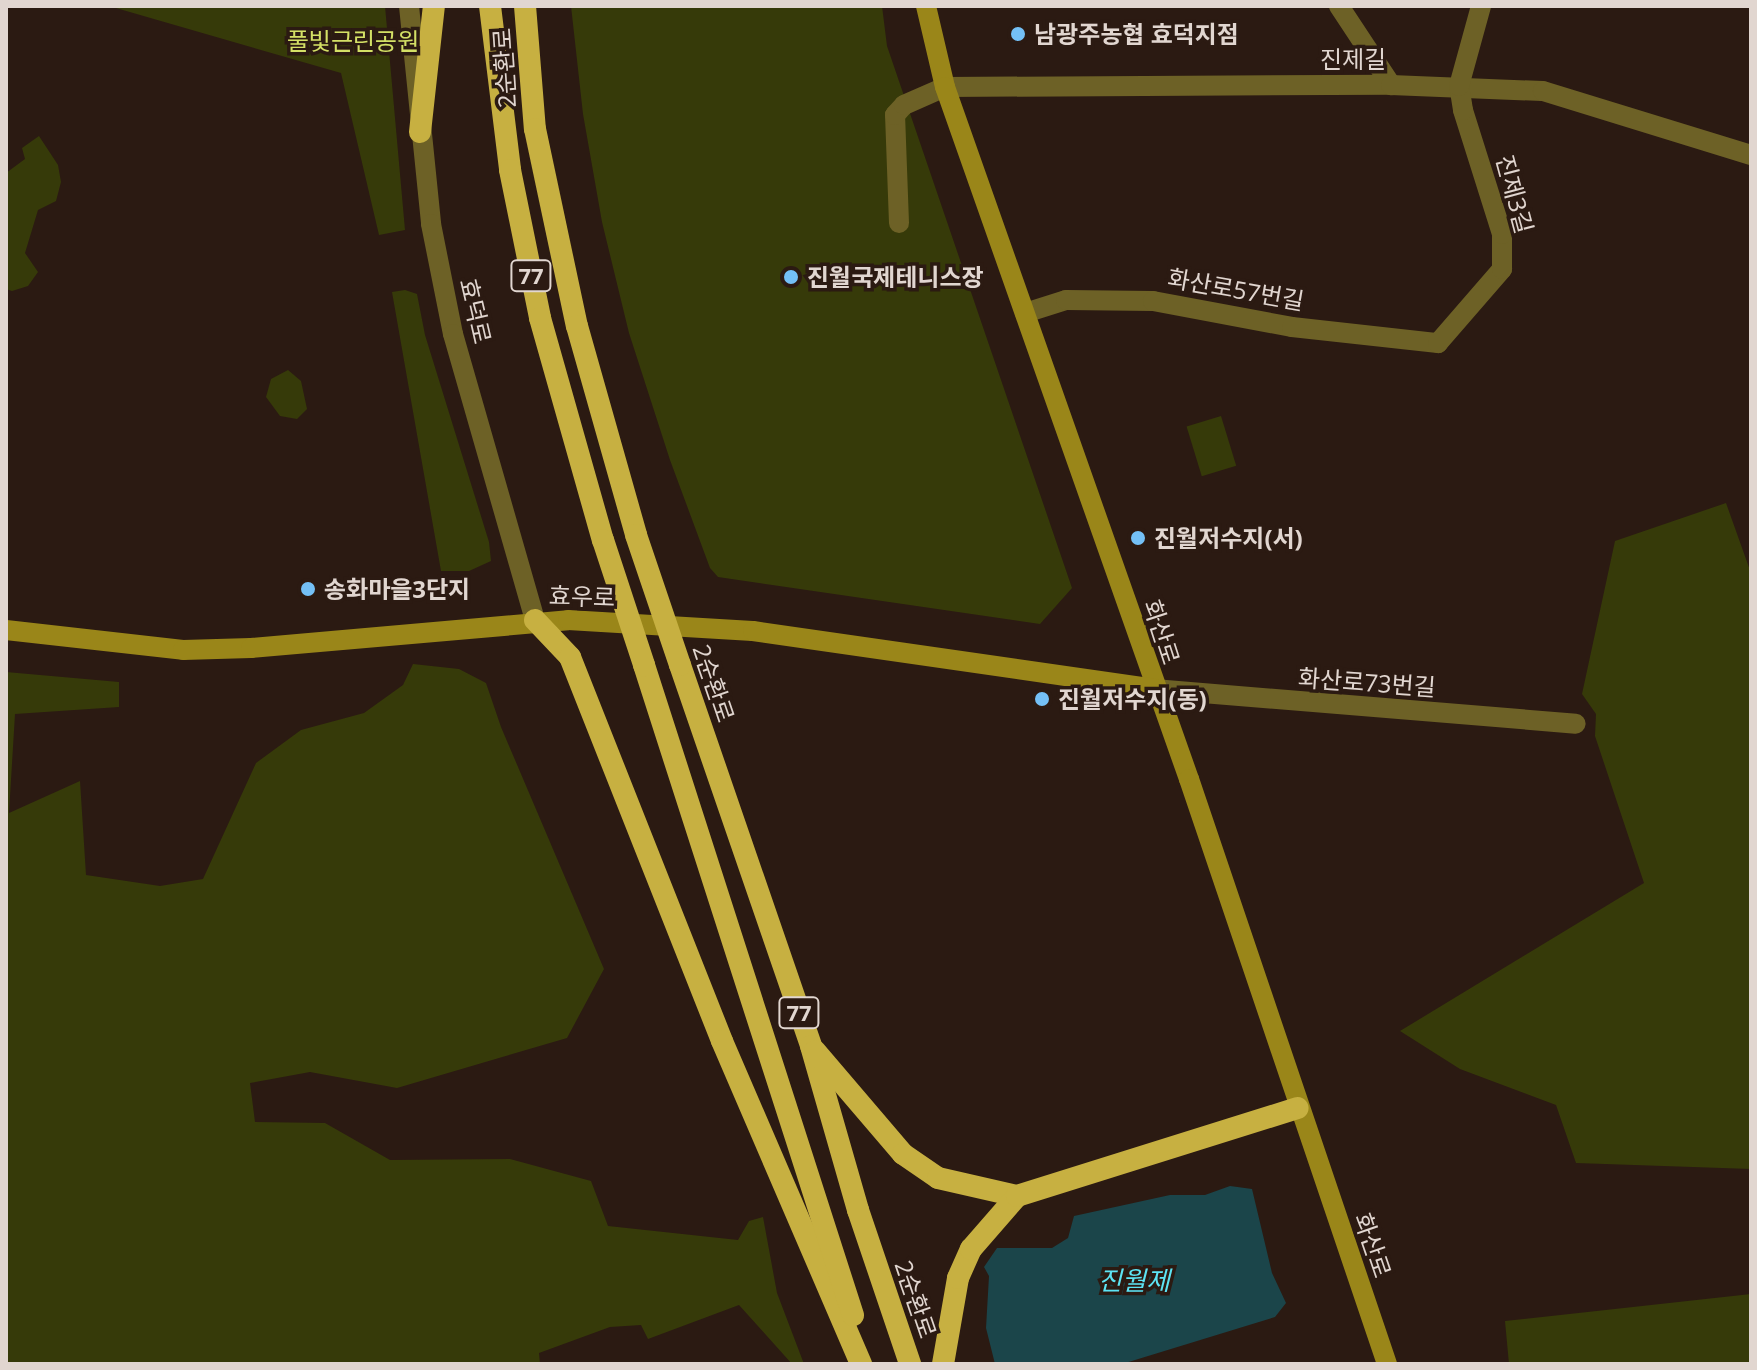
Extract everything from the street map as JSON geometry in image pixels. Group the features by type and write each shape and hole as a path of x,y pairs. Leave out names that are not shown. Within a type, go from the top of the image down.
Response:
{"highway":[{"path":"420,132 434,6"},
{"name":"2순환로","path":"490,6 510,170 540,318 603,540 869,1364"},
{"name":"2순환로","path":"525,6 535,129 577,326 636,535 811,1046 858,1210 910,1364"},
{"path":"535,620 570,657 722,1041 861,1364"},
{"path":"811,1046 903,1154 938,1178 1013,1200"},
{"path":"943,1364 958,1278 971,1249 1013,1200 1297,1108"}],"main road":[{"name":"화산로","path":"926,6 945,87 1211,846 1297,1108 1387,1364"},
{"name":"효우로","path":"6,630 183,650 251,648 535,620 753,631 1154,689"}],"street":[{"name":"효덕로","path":"409,6 431,224 453,334 535,620"},
{"path":"1339,6 1391,85"},
{"path":"1459,86 1481,6"},
{"name":"진제길","path":"945,87 1459,86 1560,95 1751,155"},
{"name":"진제3길","path":"1438,343 1502,269 1504,251 1491,189 1467,124 1459,86"},
{"path":"899,223 895,115 904,105 945,87"},
{"name":"화산로57번길","path":"1025,313 1066,300 1153,301 1292,327 1438,343"},
{"name":"화산로73번길","path":"1154,689 1576,724"}],"green space":[{"name":"풀빛근린공원","path":"109,6 385,6 405,230 379,235 341,73"},
{"name":"진월국제테니스장","path":"571,6 882,6 887,46 1072,588 1040,624 718,577 710,568 670,460 629,333 602,222 583,114"},
{"path":"39,136 58,165 61,182 56,201 38,210 25,253 38,272 28,286 12,291 6,289 6,173 25,159 22,148"},
{"path":"405,290 417,294 425,335 489,542 491,561 469,571 441,571 392,292"},
{"path":"288,370 301,381 307,409 297,419 280,416 266,397 271,379"},
{"path":"1221,416 1236,466 1202,476 1187,427"},
{"path":"1726,503 1751,573 1751,1169 1576,1163 1556,1105 1460,1069 1400,1031 1644,883 1595,736 1596,714 1582,694 1615,541"},
{"path":"413,664 459,669 486,683 501,727 604,969 567,1038 397,1088 310,1072 250,1083 255,1122 325,1123 390,1160 510,1159 591,1181 608,1226 738,1240 749,1221 763,1217 777,1293 804,1364 792,1364 739,1305 648,1339 641,1325 610,1327 539,1353 540,1364 6,1364 6,672 119,682 119,707 15,714 9,813 80,781 86,875 160,886 203,879 256,763 301,730 364,713 403,685"},
{"path":"1751,1294 1751,1364 1509,1364 1505,1321"}],"water":[{"name":"진월제","path":"1230,1186 1252,1189 1272,1273 1286,1303 1275,1317 1122,1364 995,1364 986,1328 989,1276 984,1267 997,1248 1052,1248 1068,1238 1074,1216 1170,1195 1205,1195"}],"place":[{"name":"남광주농협 효덕지점","path":"1018,34"},
{"name":"진월국제테니스장","path":"791,277"},
{"name":"진월저수지(서)","path":"1138,538"},
{"name":"송화마을3단지","path":"308,589"},
{"name":"진월저수지(동)","path":"1042,699"}]}
